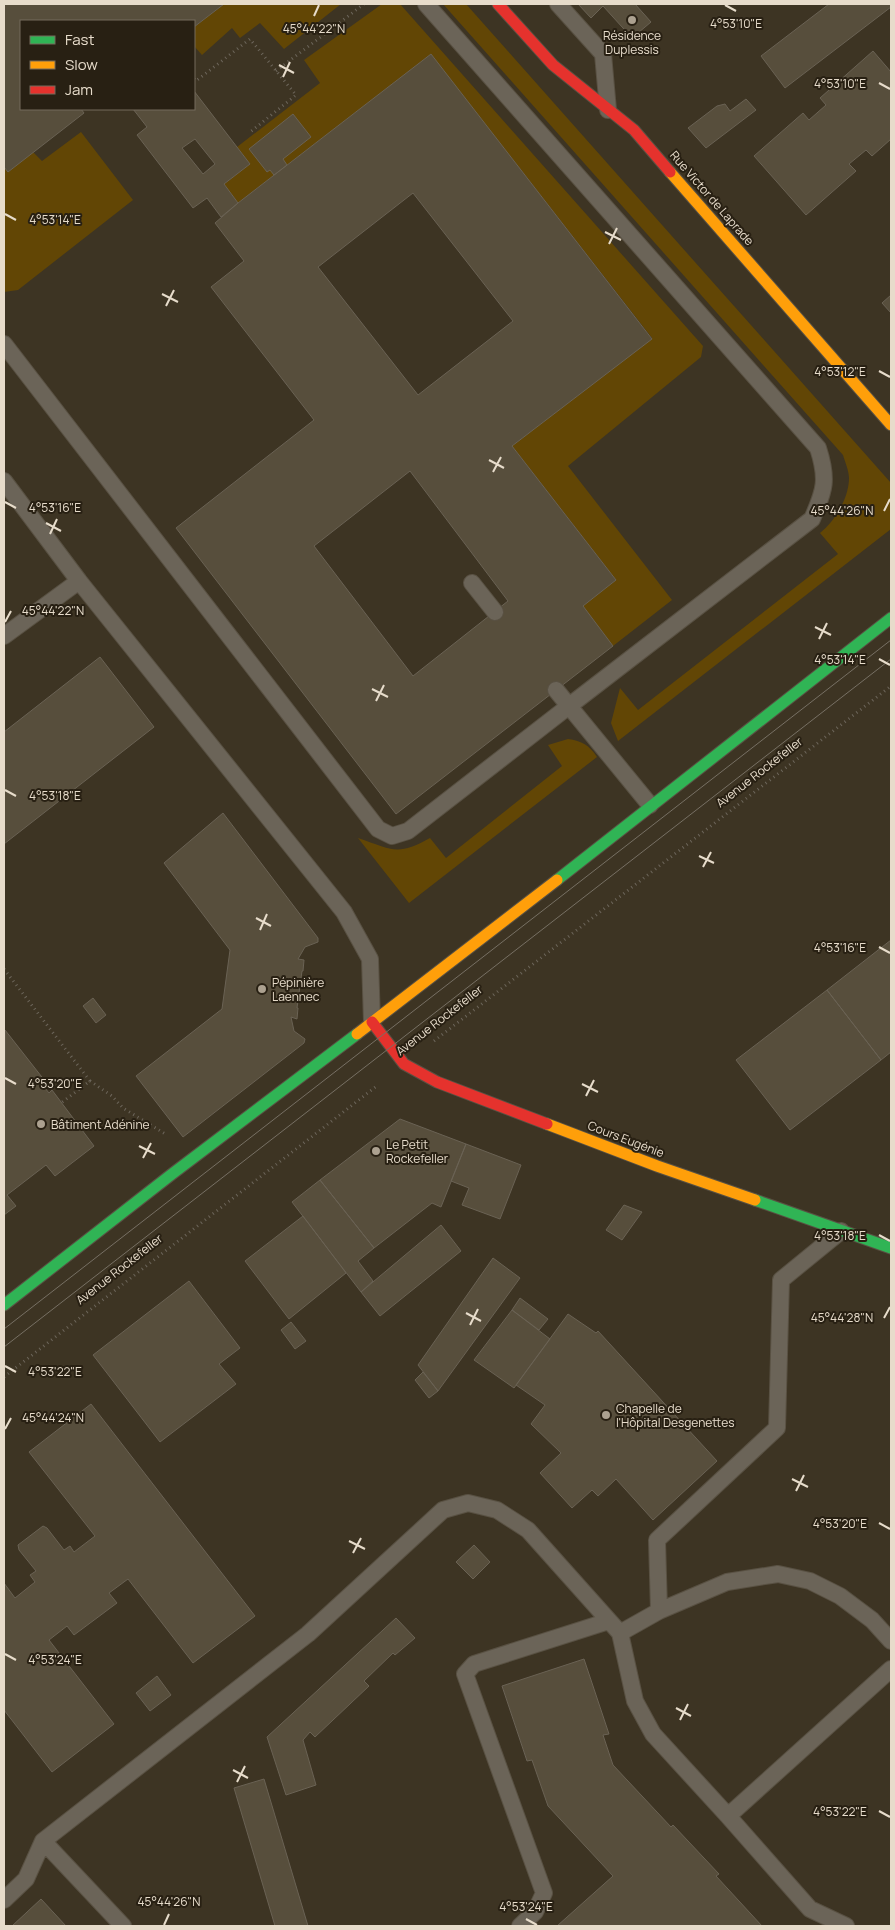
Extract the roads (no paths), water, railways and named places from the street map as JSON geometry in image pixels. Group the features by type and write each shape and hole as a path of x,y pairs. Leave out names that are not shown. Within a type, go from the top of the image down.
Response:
{"street":[{"name":"Rue Victor de Laprade","path":"498,4 553,65 634,130 891,425"},
{"path":"4,1305 437,974 650,805 891,618"},
{"name":"Cours Eugénie","path":"372,1022 404,1064 438,1082 657,1166 891,1248"}],"lane":[{"path":"4,344 378,829 392,836 408,830 812,519 822,495 825,469 818,448 426,4"},
{"path":"558,4 603,54 608,110"},
{"path":"4,482 79,581 344,912 370,959 372,1022"},
{"path":"4,636 79,581"},
{"path":"472,583 495,612"},
{"path":"556,690 650,805"},
{"path":"659,1611 657,1540 777,1428 781,1280 841,1230"},
{"path":"4,1900 26,1879 43,1841 308,1634 443,1510 468,1503 497,1510 528,1530 615,1627 635,1701 653,1734 810,1909 846,1926"},
{"path":"520,1926 535,1912 544,1893 465,1674 474,1664 615,1627 659,1611 727,1582 778,1574 810,1581 840,1596 872,1620 891,1641"},
{"path":"728,1816 891,1669"},
{"path":"43,1841 123,1926"}],"tram line":[{"path":"4,1329 891,640"},
{"path":"4,1347 891,659"}],"place":[{"name":"Résidence Duplessis","path":"632,20"},
{"name":"Pépinière Laennec","path":"262,989"},
{"name":"Bâtiment Adénine","path":"41,1124"},
{"name":"Le Petit Rockefeller","path":"376,1151"},
{"name":"Chapelle de l'Hôpital Desgenettes","path":"606,1415"}]}
